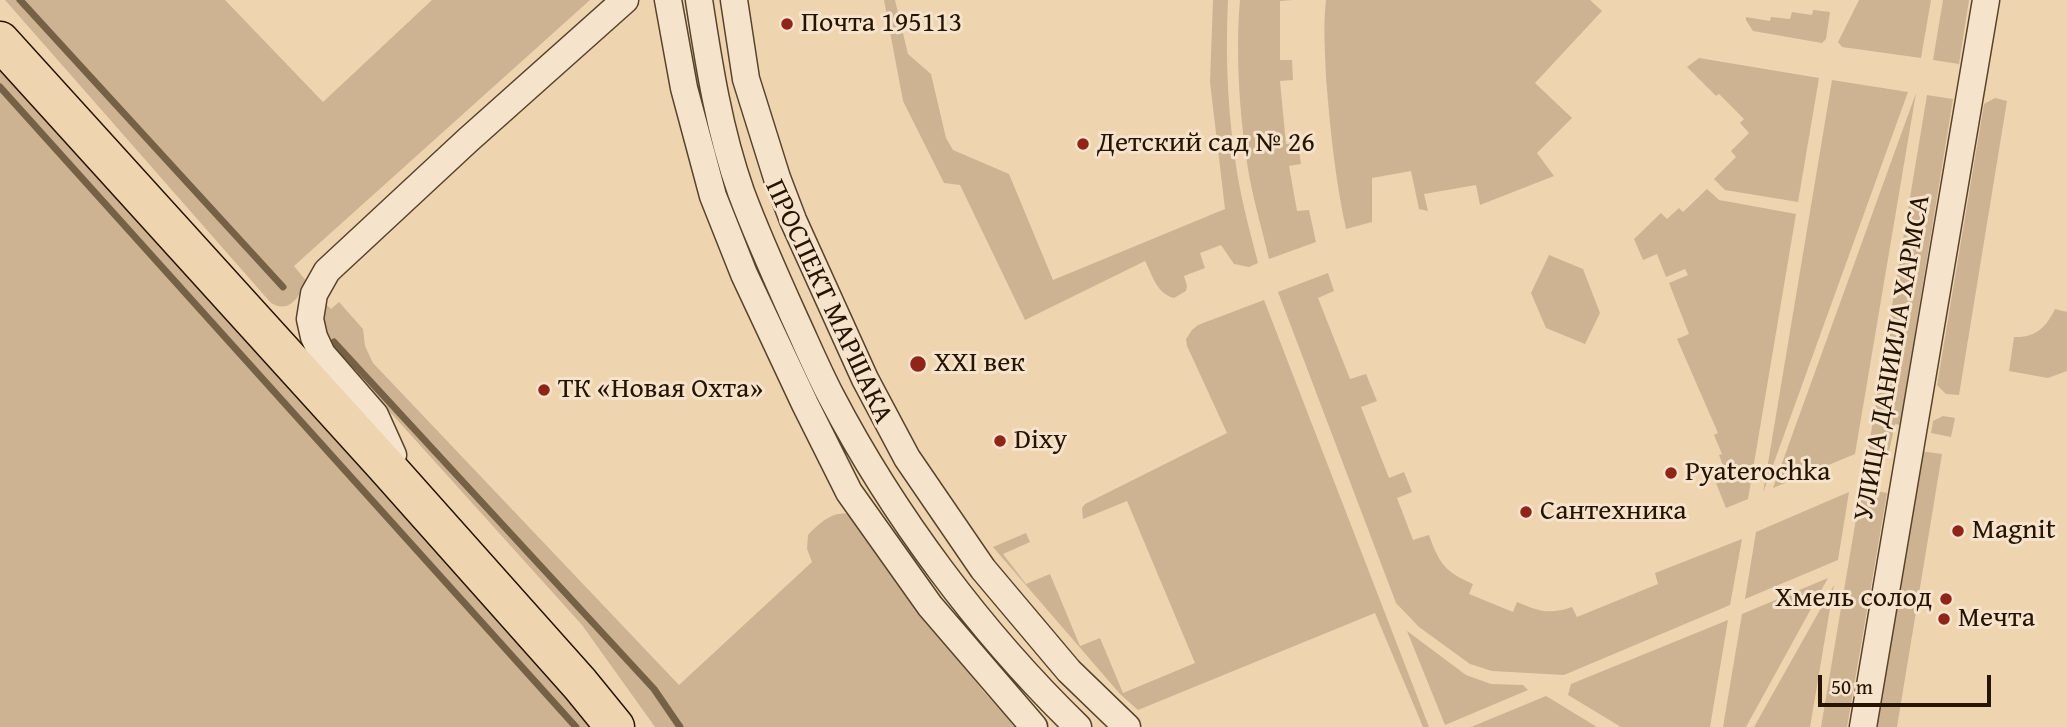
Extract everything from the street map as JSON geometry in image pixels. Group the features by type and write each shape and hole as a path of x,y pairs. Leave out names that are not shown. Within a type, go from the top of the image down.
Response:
{"main road":[{"path":"0,41 384,464 615,727"}],"street":[{"path":"393,454 375,415 322,354 310,319 314,294 327,271 625,0"},
{"path":"668,0 684,88 713,196 744,274 849,492 930,606 1034,727"},
{"name":"ПРОСПЕКТ МАРШАКА","path":"699,0 713,92 740,190 770,265 830,395 877,476 953,587 1046,696 1077,727"},
{"path":"734,0 746,79 777,178 811,264 865,379 901,446 983,569 1069,671 1127,727"},
{"name":"УЛИЦА ДАНИИЛА ХАРМСА","path":"1863,727 1986,0"}],"shaded area":[{"path":"5,0 225,0 323,102 432,0 590,0 294,266 307,282 293,302 278,306 271,303"},
{"path":"884,0 895,0 908,54 931,74 946,138 953,150 1009,174 1053,280 1225,209 1210,82 1213,0 1228,0 1227,67 1232,134 1240,189 1258,263 1249,267 1234,264 1221,245 1200,253 1205,268 1184,276 1186,291 1174,298 1159,288 1145,261 1025,320 960,185 944,183 903,101"},
{"path":"1240,0 1293,0 1280,1 1280,60 1292,60 1293,80 1280,81 1286,144 1298,143 1301,164 1289,166 1297,211 1309,210 1316,242 1269,259 1246,158 1238,67"},
{"path":"1326,0 1590,0 1602,11 1535,83 1572,118 1537,153 1554,176 1480,205 1476,185 1424,194 1428,211 1419,209 1411,171 1372,178 1372,222 1346,229 1331,134 1326,77"},
{"path":"1859,0 1931,0 1921,58 1842,47 1838,42"},
{"path":"1943,0 1969,0 1959,64 1933,60"},
{"path":"1813,10 1830,12 1826,39 1822,43 1753,31 1746,20 1746,17 1770,21 1771,17 1790,19 1792,12 1812,15"},
{"path":"1699,58 1819,78 1798,202 1725,190 1714,179 1736,157 1731,151 1749,133 1740,123 1744,119 1687,67"},
{"path":"0,63 594,727 0,727"},
{"path":"1832,80 1908,92 1763,493"},
{"path":"1916,93 1855,454 1773,488"},
{"path":"1927,95 1953,99 1900,425 1895,424 1888,456 1868,451"},
{"path":"1995,98 2007,101 1959,395 1946,394 1937,385 1984,104"},
{"path":"1707,189 1719,200 1796,214 1748,499 1726,508 1714,478 1726,473 1714,435 1718,433 1677,339 1689,334 1669,283 1688,275 1685,269 1666,277 1657,254 1643,260 1634,239 1661,213 1667,219 1679,208 1683,212"},
{"path":"1549,255 1583,269 1600,313 1585,344 1546,328 1531,293"},
{"path":"1328,273 1334,291 1318,298 1350,379 1366,374 1377,401 1361,407 1389,478 1404,472 1412,492 1397,498 1413,540 1429,535 1444,566 1473,584 1469,594 1513,612 1517,602 1544,611 1572,607 1577,617 1658,584 1655,573 1742,539 1730,605 1564,675 1492,671 1470,664 1419,627 1396,603 1278,292"},
{"path":"1264,300 1429,727 1423,727 1375,613 1138,710 1120,694 993,547 1026,533 1030,542 1003,554 1026,584 1050,574 1080,646 1100,638 1123,693 1195,663 1127,501 1083,519 1082,508 1085,504 1227,433 1186,339 1198,325"},
{"path":"339,302 363,329 365,346 373,363 679,685 812,562 807,549 808,535 831,517 848,514 896,582 984,692 1017,727 655,727 582,625 336,352 325,329 324,310 325,303 331,309"},
{"path":"2055,309 2067,312 2067,371 2048,378 2009,371 2014,337 2028,336 2039,330"},
{"path":"1943,416 1955,418 1951,437 1931,433 1933,421"},
{"path":"1920,451 1942,454 1897,727 1875,727"},
{"path":"1861,489 1887,493 1847,727 1821,727"},
{"path":"1849,492 1838,560 1745,599 1756,532"},
{"path":"1828,578 1746,727 1723,727 1742,614"},
{"path":"1834,585 1810,727 1754,727"},
{"path":"1728,620 1710,727 1621,727 1568,695 1571,684"},
{"path":"1407,631 1466,675 1491,684 1523,685 1528,690 1445,725"},
{"path":"1546,696 1597,727 1471,727"}],"waterway":[{"path":"20,0 283,287"},
{"path":"0,87 576,727"},
{"path":"334,342 654,689 680,727"}],"place":[{"name":"Почта 195113","path":"787,24"},
{"name":"Детский сад № 26","path":"1083,144"},
{"name":"XXI век","path":"918,364"},
{"name":"ТК «Новая Охта»","path":"544,390"},
{"name":"Dixy","path":"1000,441"},
{"name":"Pyaterochka","path":"1671,473"},
{"name":"Сантехника","path":"1526,512"},
{"name":"Magnit","path":"1958,531"},
{"name":"Хмель солод","path":"1946,599"},
{"name":"Мечта","path":"1944,619"}]}
